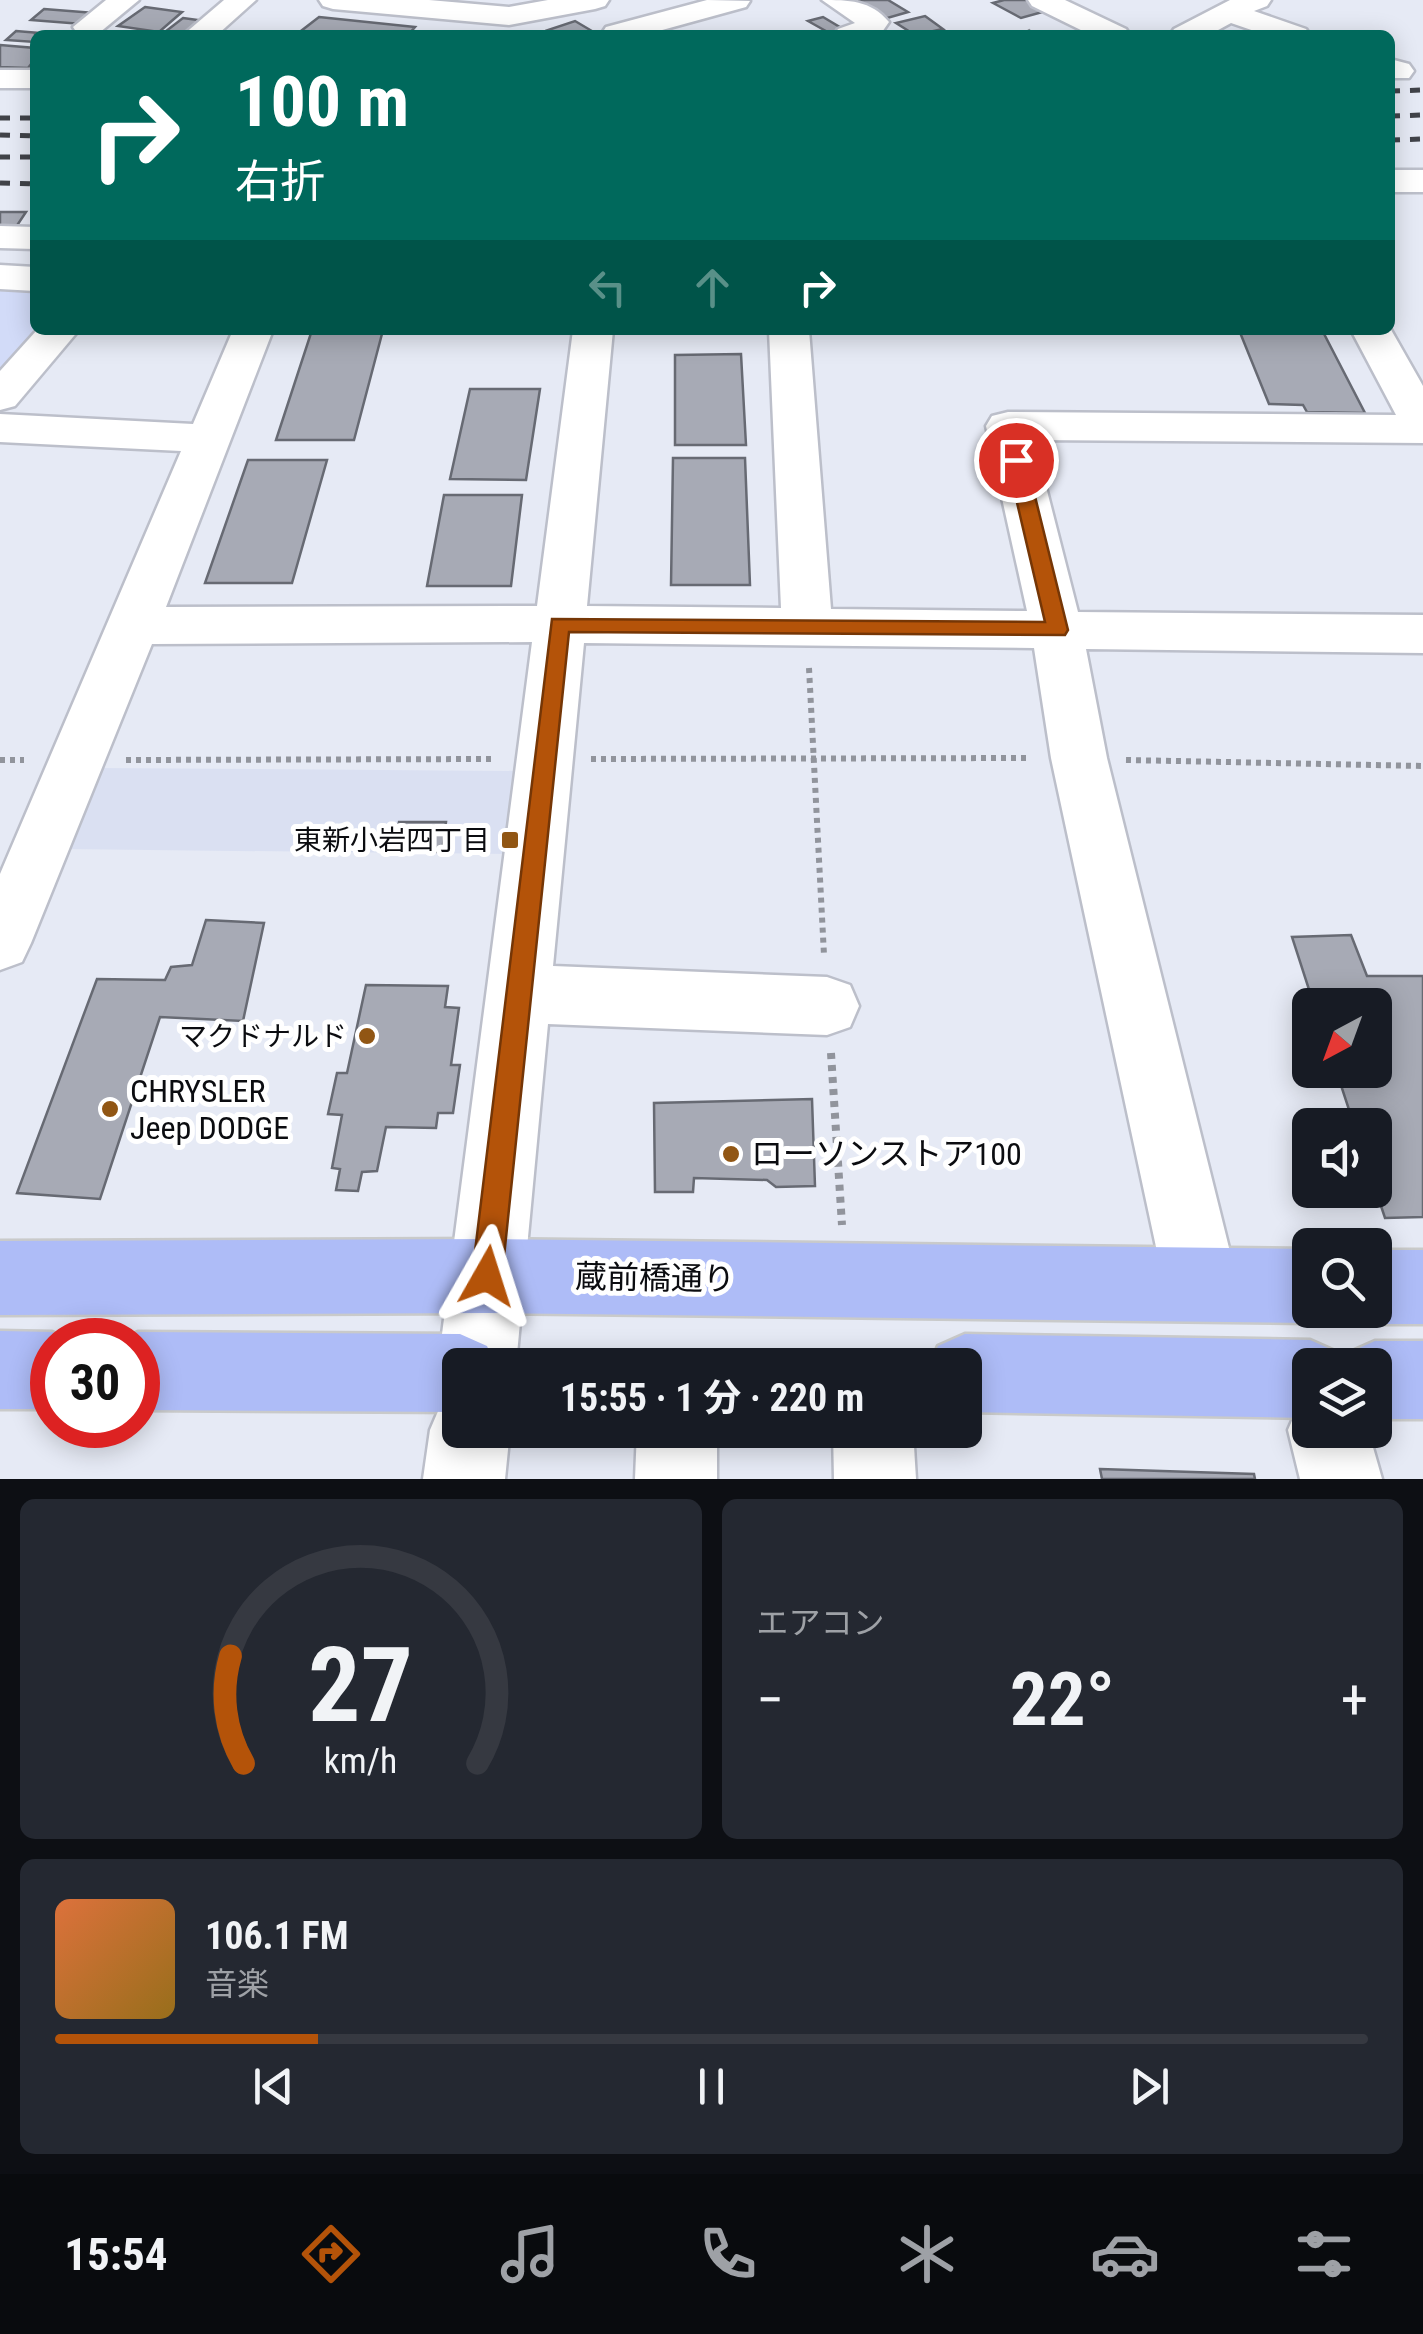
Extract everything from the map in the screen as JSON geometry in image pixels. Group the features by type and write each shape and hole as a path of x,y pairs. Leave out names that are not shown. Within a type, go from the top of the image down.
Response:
{"main road":[{"name":"蔵前橋通り","path":"0,1278 487,1276 1292,1286"},
{"path":"1392,1286 1423,1287"},
{"path":"0,1370 30,1371"},
{"path":"160,1371 442,1372"},
{"path":"982,1373 1292,1379"},
{"path":"1392,1380 1423,1380"}],"street":[{"path":"88,27 125,0"},
{"path":"204,30 242,0"},
{"path":"333,0 486,28 595,0"},
{"path":"836,0 874,22 866,30"},
{"path":"1042,0 1105,30"},
{"path":"627,30 693,5 736,1"},
{"path":"1196,30 1244,6 1286,30"},
{"path":"0,79 30,79"},
{"path":"1395,181 1423,181"},
{"path":"0,237 30,238"},
{"path":"0,277 30,279"},
{"path":"0,397 55,335"},
{"path":"0,943 12,888 78,760 251,335"},
{"path":"478,1348 591,335"},
{"path":"789,335 807,627"},
{"path":"1201,1284 1079,758 1058,630 1008,426 1423,427 1374,335"},
{"path":"0,428 208,438"},
{"path":"133,626 560,624 1423,634"},
{"path":"518,994 827,1006"},
{"path":"464,1479 468,1448"},
{"path":"676,1479 677,1448"},
{"path":"874,1448 875,1479"},
{"path":"1333,1448 1341,1479"}],"path":[{"path":"0,760 1079,758 1423,766"}],"shaded area":[{"path":"0,283 30,285 30,335 46,335 0,386"},
{"path":"96,768 526,771 513,854 63,849"}],"building":[{"path":"850,0 888,0 908,12 884,19"},
{"path":"1029,0 1046,11 1021,18 993,3"},
{"path":"145,7 182,12 161,30 118,26"},
{"path":"44,9 95,13 82,24 31,20"},
{"path":"925,16 943,29 907,30 896,23"},
{"path":"319,17 415,27 412,30 302,30"},
{"path":"823,17 845,30 824,30 808,21"},
{"path":"183,18 205,21 192,30 167,30"},
{"path":"575,21 590,30 548,30"},
{"path":"16,31 30,32 30,42 6,40"},
{"path":"0,45 30,48 28,68 0,67"},
{"path":"0,212 26,212 14,230 0,230"},
{"path":"310,335 382,335 354,440 276,440"},
{"path":"1241,335 1325,335 1365,413 1307,412 1303,405 1269,404"},
{"path":"741,354 746,445 675,445 675,355"},
{"path":"470,389 540,389 526,480 450,479"},
{"path":"673,458 745,458 750,585 671,585"},
{"path":"248,460 327,460 292,583 205,583"},
{"path":"444,495 522,495 511,586 427,586"},
{"path":"399,822 446,822 442,852 393,851"},
{"path":"206,920 264,923 243,1021 160,1017 100,1199 17,1193 97,979 165,980 171,967 192,965"},
{"path":"1351,935 1367,976 1423,976 1423,1217 1385,1218 1382,1208 1392,1208 1392,1108 1348,1108 1342,1088 1392,1088 1392,988 1308,988 1292,937"},
{"path":"366,985 448,986 445,1007 459,1008 451,1065 460,1065 453,1113 438,1113 436,1128 386,1127 377,1171 362,1172 358,1191 336,1190 340,1169 332,1168 342,1115 328,1114 337,1073 347,1073"},
{"path":"812,1099 815,1186 776,1187 767,1180 694,1178 693,1192 655,1192 654,1103"},
{"path":"1100,1469 1254,1474 1255,1479 1102,1479"}],"railway":[{"path":"1395,91 1423,90"},
{"path":"1395,116 1423,115"},
{"path":"0,118 30,118"},
{"path":"0,135 30,136"},
{"path":"1395,140 1423,139"},
{"path":"0,157 30,157"},
{"path":"0,183 30,184"}],"place":[{"name":"東新小岩四丁目","path":"510,840"},
{"name":"マクドナルド","path":"367,1036"},
{"name":"CHRYSLER Jeep DODGE","path":"110,1109"},
{"name":"ローソンストア100","path":"731,1154"}],"route":[{"path":"487,1276 560,624 1058,630 1016,460"}]}
